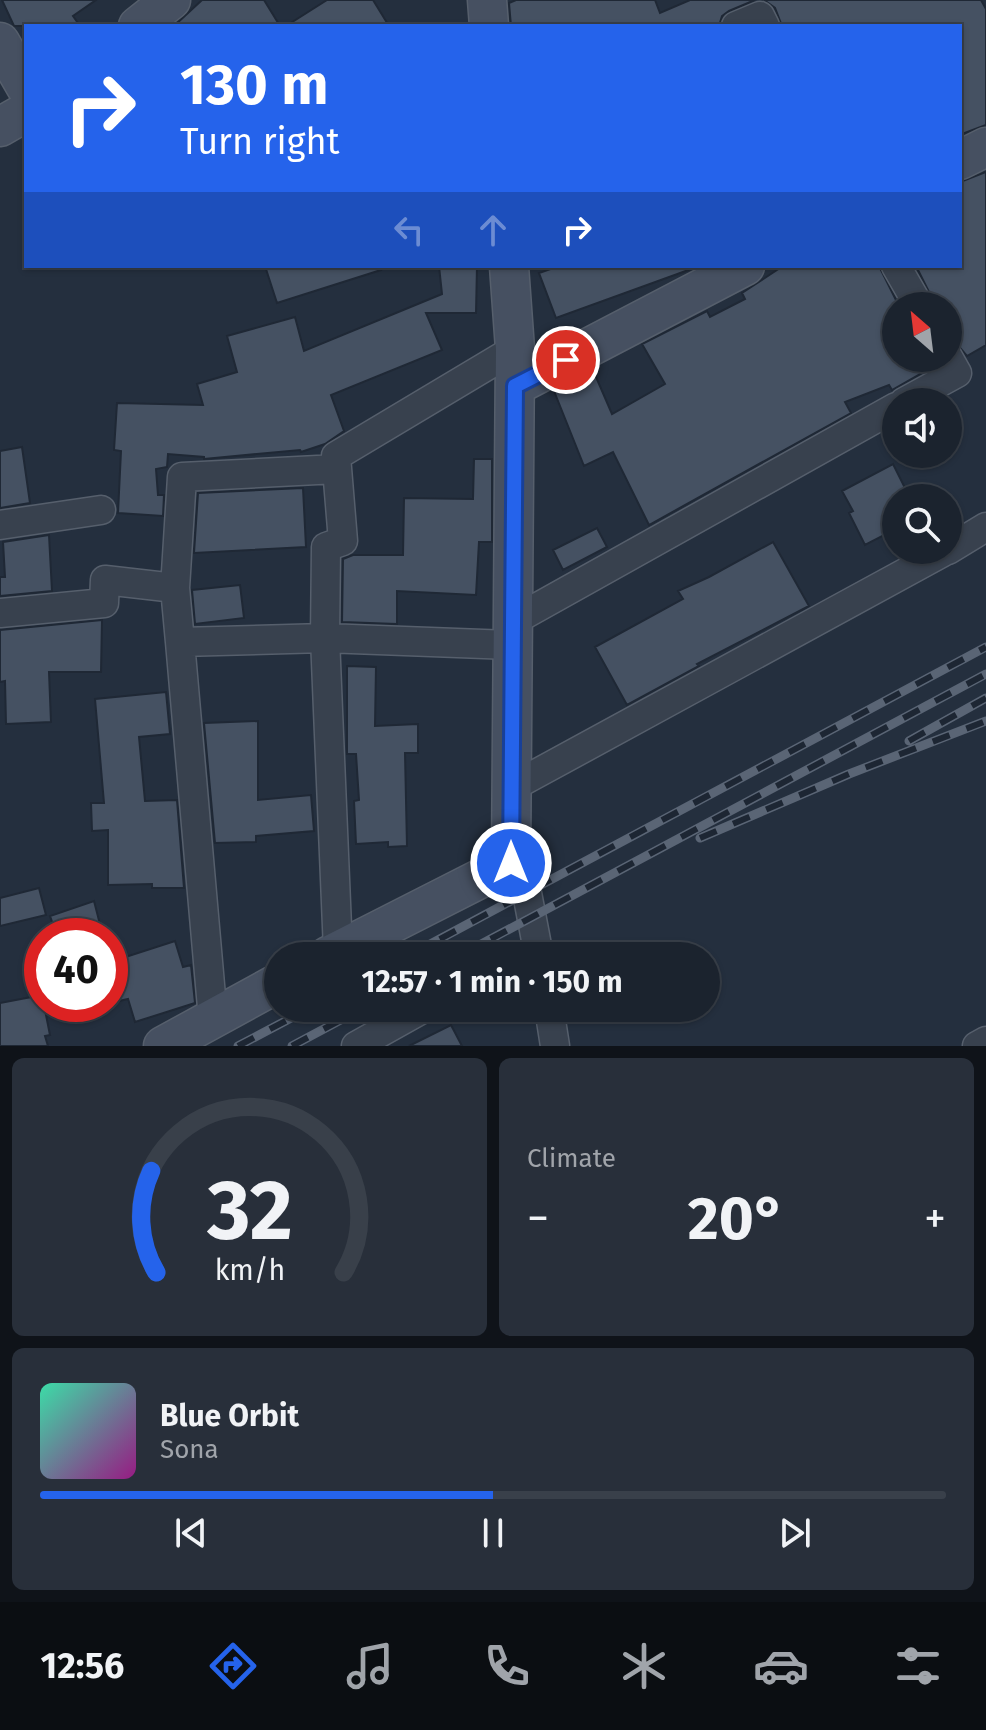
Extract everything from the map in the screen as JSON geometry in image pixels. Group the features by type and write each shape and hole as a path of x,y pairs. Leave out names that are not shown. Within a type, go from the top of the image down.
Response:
{"street":[{"path":"141,24 171,0"},
{"path":"487,0 489,24"},
{"path":"741,24 760,16 764,24"},
{"path":"0,42 24,84"},
{"path":"0,127 24,113"},
{"path":"962,159 986,147"},
{"path":"509,268 515,349 511,863 527,893 530,942"},
{"path":"515,386 741,268"},
{"path":"897,268 911,292"},
{"path":"333,942 325,638 326,547 343,541 336,456 515,349"},
{"path":"930,388 956,372"},
{"path":"180,642 513,633 882,415"},
{"path":"213,1019 175,588 182,477 337,469"},
{"path":"0,525 101,510"},
{"path":"962,542 986,527"},
{"path":"512,787 922,564"},
{"path":"0,613 104,603 105,580 175,588"},
{"path":"355,942 511,863"},
{"path":"163,1046 264,991"},
{"path":"356,1046 399,1022"},
{"path":"551,1022 555,1046"},
{"path":"977,1046 986,1041"}],"building":[{"path":"2,0 96,0 73,16 79,24 14,26"},
{"path":"202,0 264,0 279,24 176,24"},
{"path":"327,0 373,0 388,24 289,24"},
{"path":"516,0 655,0 660,13 690,0 755,0 729,11 722,16 720,24 511,24 509,3"},
{"path":"764,0 981,0 986,9 986,125 962,134 962,24 781,24 775,8"},
{"path":"986,172 986,345 967,356 962,350 962,292 929,292 917,268 962,268 962,181"},
{"path":"266,268 380,268 381,270 277,303"},
{"path":"439,268 477,268 476,313 426,313 442,350 331,395 344,431 325,444 301,452 204,459 168,454 167,467 156,469 158,495 164,495 163,516 118,513 121,451 114,450 117,403 203,405 197,384 237,372 227,336 295,317 304,351 442,294"},
{"path":"553,268 694,268 556,318 539,273"},
{"path":"780,268 880,268 892,292 882,292 882,372 924,372 896,388 889,385 845,402 851,413 649,525 613,452 584,466 554,391 593,370 612,414 665,384 642,344 707,311 710,317 745,299 742,293"},
{"path":"22,447 30,503 0,508 0,451"},
{"path":"474,459 492,459 492,542 479,542 476,595 397,591 397,624 342,622 343,559 353,555 403,555 404,498 473,499"},
{"path":"885,468 895,468 903,484 882,484 882,536 865,545 842,491"},
{"path":"303,488 306,547 194,553 198,493"},
{"path":"597,528 607,547 563,570 553,550"},
{"path":"49,535 52,591 0,596 0,577 5,577 3,542"},
{"path":"773,542 809,606 697,664 699,666 627,705 595,647 683,599 678,591"},
{"path":"240,585 244,618 195,624 192,590"},
{"path":"102,620 101,672 49,672 51,722 6,724 5,681 0,682 0,630"},
{"path":"347,666 376,667 375,726 418,724 418,753 405,753 407,846 388,847 388,842 356,844 354,801 359,800 356,754 347,754"},
{"path":"166,692 170,734 139,737 145,801 177,800 184,888 152,888 152,884 108,885 108,830 92,831 91,803 104,803 95,699"},
{"path":"258,721 258,800 311,795 314,831 256,836 256,842 215,843 204,723"},
{"path":"39,888 46,915 0,926 0,898"},
{"path":"94,901 98,918 51,918"},
{"path":"175,941 183,967 191,965 195,1003 135,1022 128,999 128,956"},
{"path":"24,998 24,1022 47,1022 50,1035 45,1036 48,1046 0,1046 0,1003"},
{"path":"451,1025 462,1046 409,1046"}],"railway":[{"path":"434,942 986,647"},
{"path":"485,942 986,674"},
{"path":"909,741 986,698"},
{"path":"700,838 849,774 986,721"},
{"path":"238,1046 283,1022"},
{"path":"292,1046 337,1022"}],"route":[{"path":"511,863 515,386 566,360"}]}
